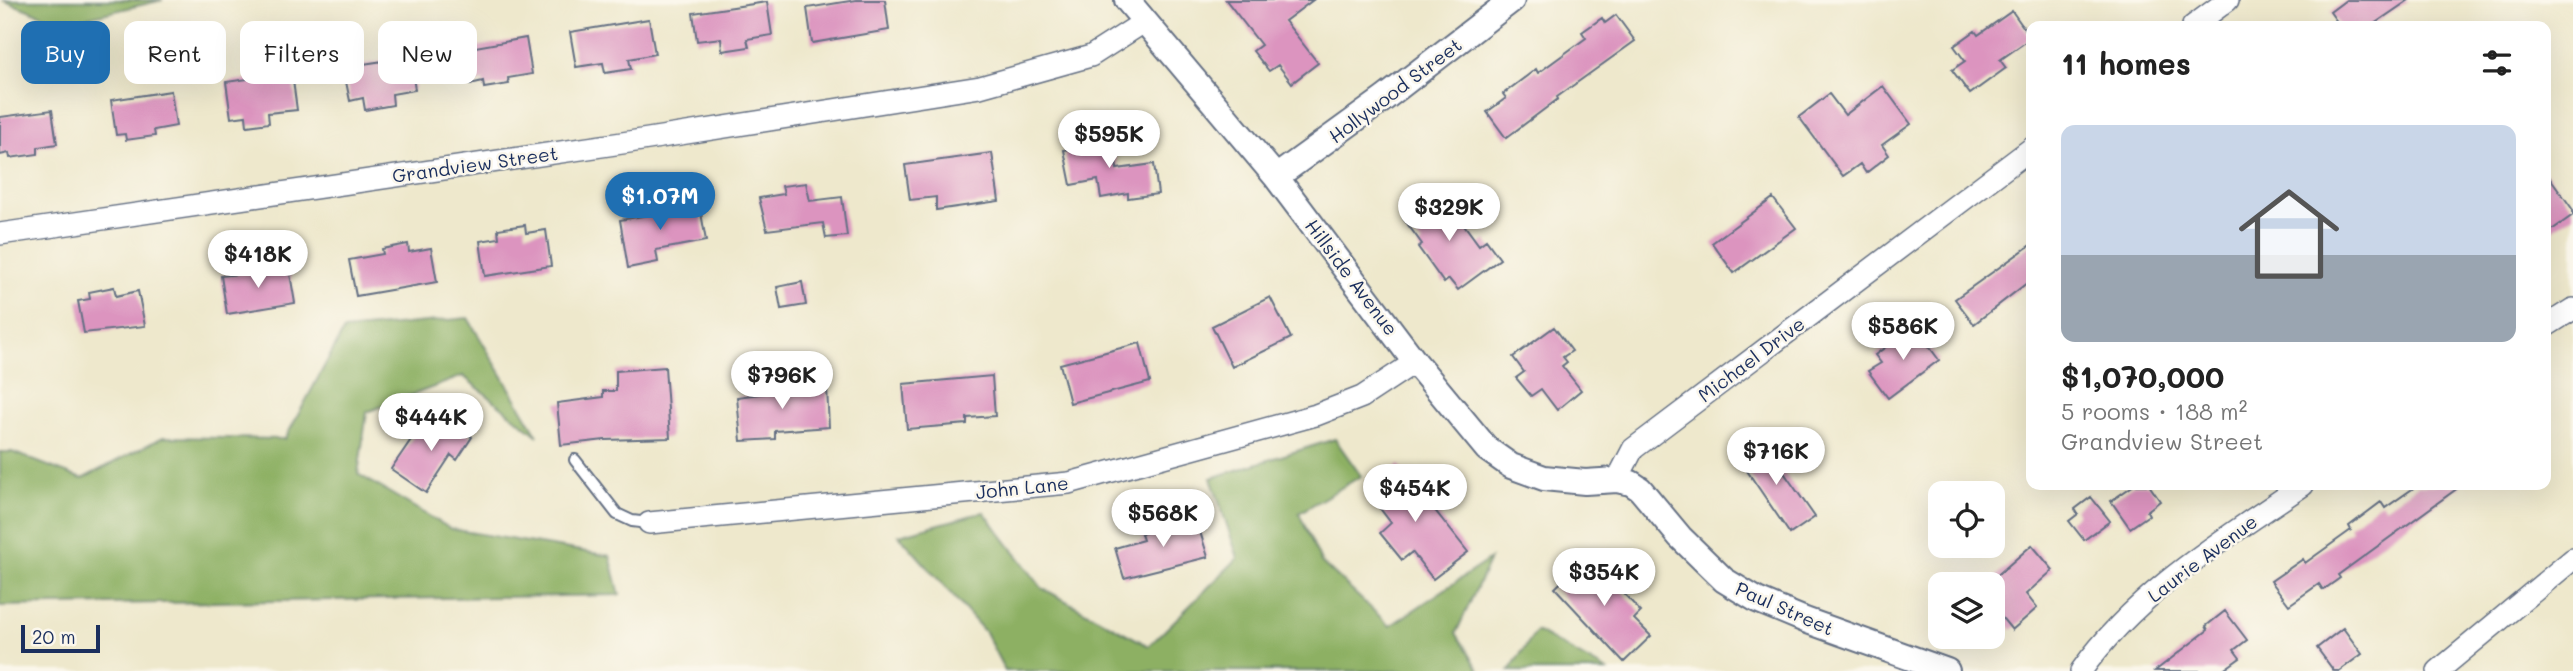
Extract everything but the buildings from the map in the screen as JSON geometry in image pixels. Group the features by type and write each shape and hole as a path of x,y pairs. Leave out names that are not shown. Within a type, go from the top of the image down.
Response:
{"street":[{"name":"Hillside Avenue","path":"1127,0 1276,177 1415,362 1486,449 1511,466 1544,478 1586,482 1617,480"},
{"name":"Hollywood Street","path":"1276,177 1407,82 1512,0"},
{"path":"2200,21 2228,0"},
{"name":"Grandview Street","path":"0,234 629,142 980,87 1091,56 1144,22"},
{"name":"Michael Drive","path":"1617,480 1633,449 2026,153"},
{"path":"2551,323 2573,309"},
{"name":"John Lane","path":"649,523 1069,483 1316,415 1362,397 1415,362"},
{"name":"Paul Street","path":"1617,480 1631,483 1640,489 1713,571 1757,600 1947,671"},
{"name":"Laurie Avenue","path":"2081,671 2114,630 2178,571 2296,490"},
{"path":"2438,671 2573,559"}],"lane":[{"path":"575,460 617,514 632,521 649,523"}],"green space":[{"path":"2,0 163,0 72,21 58,21"},
{"path":"468,318 538,436 463,376 367,412 358,474 451,529 610,556 620,595 0,606 0,452 12,452 82,479 163,437 285,439 344,330"},
{"path":"1335,439 1361,476 1299,513 1321,562 1390,626 1490,559 1456,633 1480,671 1005,671 985,632 899,535 984,512 1042,588 1149,646 1238,558 1211,478"},
{"path":"1536,631 1607,671 1509,671"}]}
